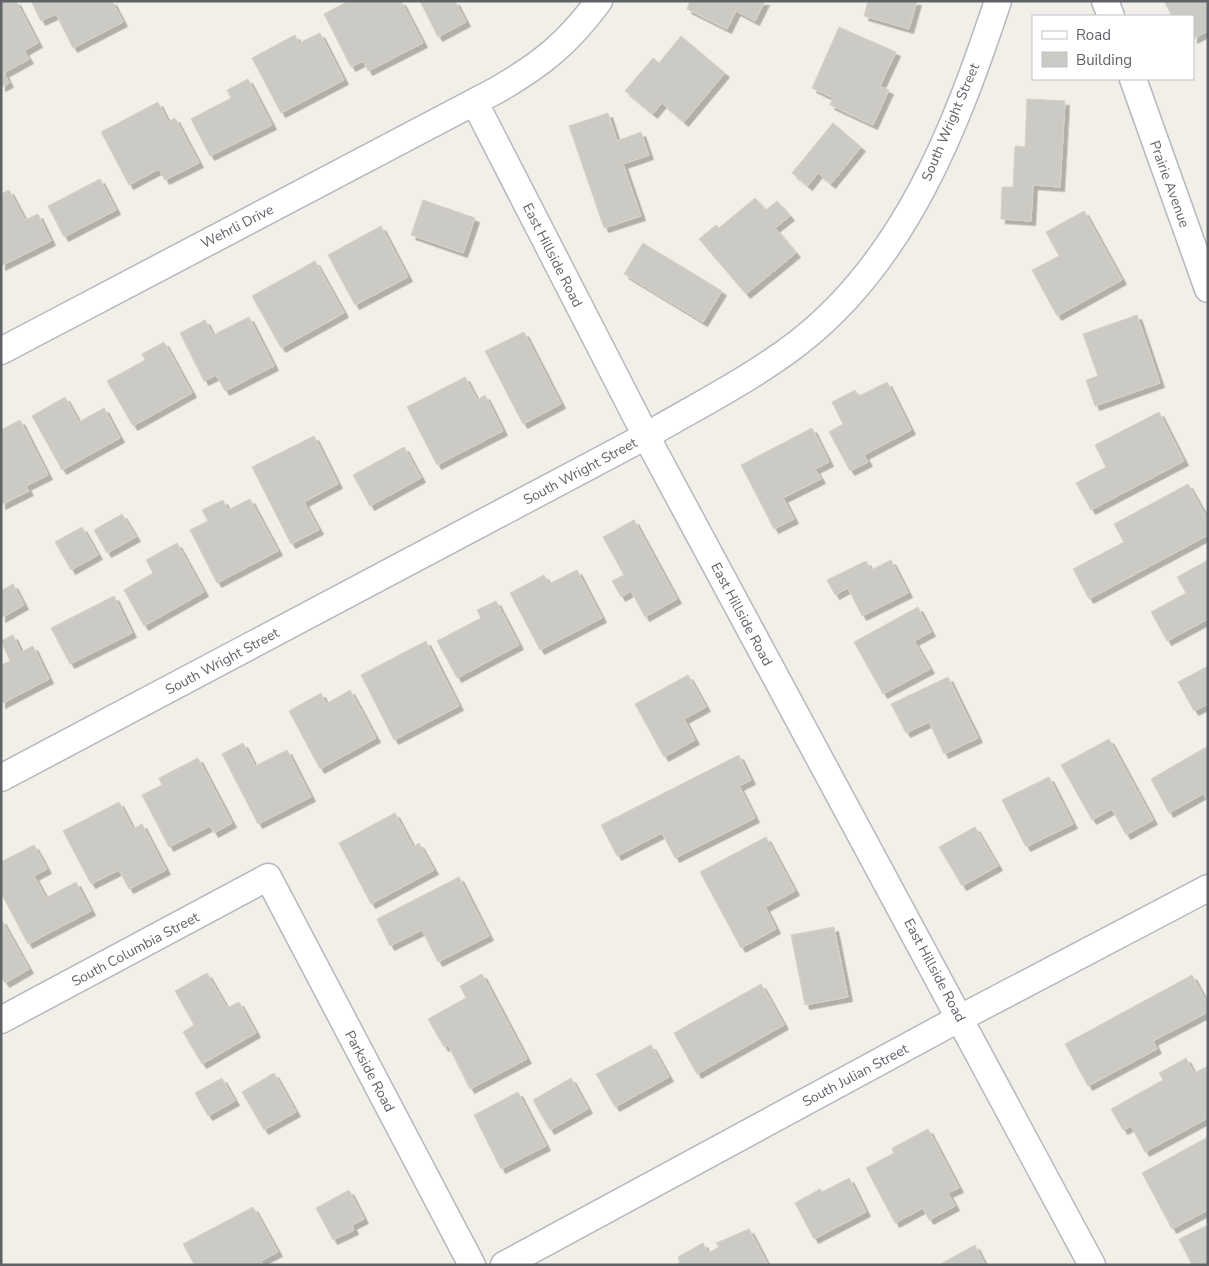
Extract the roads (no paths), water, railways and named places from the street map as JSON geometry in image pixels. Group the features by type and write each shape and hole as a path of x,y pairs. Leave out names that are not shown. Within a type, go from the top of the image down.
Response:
{"street":[{"path":"475,103 532,69 558,49 578,30 599,1"},
{"name":"South Wright Street","path":"1,778 646,436 747,378 798,342 830,313 875,266 906,220 941,153 998,1"},
{"path":"1106,1 1111,15"},
{"name":"Prairie Avenue","path":"1133,80 1208,289"},
{"name":"Wehrli Drive","path":"1,351 475,103"},
{"name":"East Hillside Road","path":"475,103 646,436 961,1018 1092,1265"},
{"name":"South Columbia Street","path":"1,1020 268,877"},
{"name":"Parkside Road","path":"268,877 472,1265"},
{"name":"South Julian Street","path":"504,1265 961,1018 1208,888"}]}
